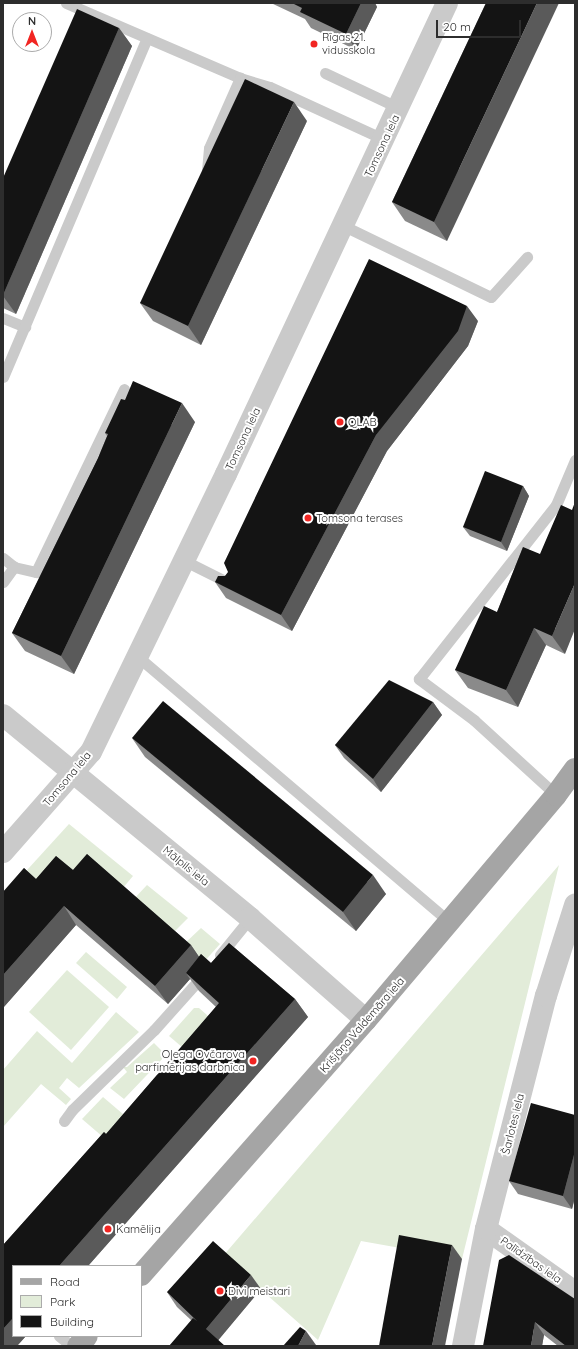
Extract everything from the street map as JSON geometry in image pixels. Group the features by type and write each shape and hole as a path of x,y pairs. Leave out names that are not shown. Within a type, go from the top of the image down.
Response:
{"main road":[{"name":"Krišjāņa Valdemāra iela","path":"142,1274 366,1020 568,782"},
{"path":"78,1346 86,1337"}],"street":[{"name":"Tomsona iela","path":"5,845 91,752 385,140 447,3"},
{"name":"Mālpils iela","path":"3,715 250,918 366,1020"},
{"name":"Šarlotes iela","path":"464,1346 486,1229 546,996 575,905"},
{"name":"Palīdzības iela","path":"486,1229 575,1292"}],"lane":[{"path":"66,3 82,15 147,38 240,78 270,87 385,140"},
{"path":"3,377 147,38"},
{"path":"325,73 399,108"},
{"path":"203,185 207,178 209,148 240,78"},
{"path":"344,226 491,297 527,257"},
{"path":"3,318 25,327"},
{"path":"3,558 14,567 36,572 124,389"},
{"path":"568,782 474,720 419,680 556,506 575,460"},
{"path":"183,560 232,585"},
{"path":"3,582 14,567"},
{"path":"137,656 450,922"},
{"path":"64,1121 72,1110 154,1030 197,983 250,918"},
{"path":"60,1337 72,1346"}],"green space":[{"path":"69,824 133,876 122,889 7,892"},
{"path":"559,865 462,1259 361,1241 318,1340 223,1256"},
{"path":"147,885 188,918 171,935 132,901"},
{"path":"201,928 220,944 203,963 183,945"},
{"path":"86,952 127,987 117,999 76,963"},
{"path":"67,970 109,1007 71,1050 29,1012"},
{"path":"194,1008 199,1008 223,1029 195,1058 169,1036"},
{"path":"116,1012 139,1032 79,1088 67,1078 59,1088 71,1099 66,1105 41,1084 3,1127 3,1070 37,1031 72,1063"},
{"path":"154,1043 166,1055 124,1099 110,1088 127,1072 123,1067 127,1067"},
{"path":"103,1097 137,1126 117,1149 82,1119"}],"building":[{"path":"292,3 361,3 346,34 300,12 302,8"},
{"path":"486,3 537,3 434,222 392,202"},
{"path":"77,9 119,28 3,295 3,178"},
{"path":"245,79 294,102 188,326 140,303"},
{"name":"Tomsona terases","path":"369,259 467,306 458,331 376,435 281,615 215,582 218,576 225,576 228,572 224,563"},
{"path":"133,381 182,403 61,656 12,633 98,458 108,434 105,433 121,399 125,400"},
{"path":"485,471 523,486 501,542 463,527"},
{"path":"575,502 575,583 552,636 534,628 506,690 455,670 484,606 497,612 523,547 540,554 561,505 572,510"},
{"path":"389,680 433,702 373,779 335,745"},
{"path":"163,701 373,875 343,912 132,738"},
{"path":"87,854 191,945 155,986 64,906 3,975 3,892 24,868 36,879 56,856 73,870"},
{"path":"229,943 295,999 60,1265 12,1265 12,1319 3,1329 3,1245 104,1132 106,1134 219,1003 186,973 201,954 211,963"},
{"path":"531,1103 575,1115 575,1151 563,1196 509,1181"},
{"path":"399,1235 452,1245 432,1346 379,1346"},
{"path":"213,1241 251,1275 206,1329 225,1346 169,1346 193,1318 197,1321 167,1292"},
{"path":"509,1255 575,1299 575,1346 566,1346 535,1322 531,1346 483,1346 499,1260"},
{"path":"300,1327 306,1331 298,1346 283,1346"}],"place":[{"name":"Rīgas 21. vidusskola","path":"314,44"},
{"name":"QLAB","path":"340,422"},
{"name":"Tomsona terases","path":"308,518"},
{"name":"Oļega Ovčarova parfimērijas darbnīca","path":"253,1061"},
{"name":"Kamēlija","path":"108,1229"},
{"name":"Divi meistari","path":"220,1291"}]}
